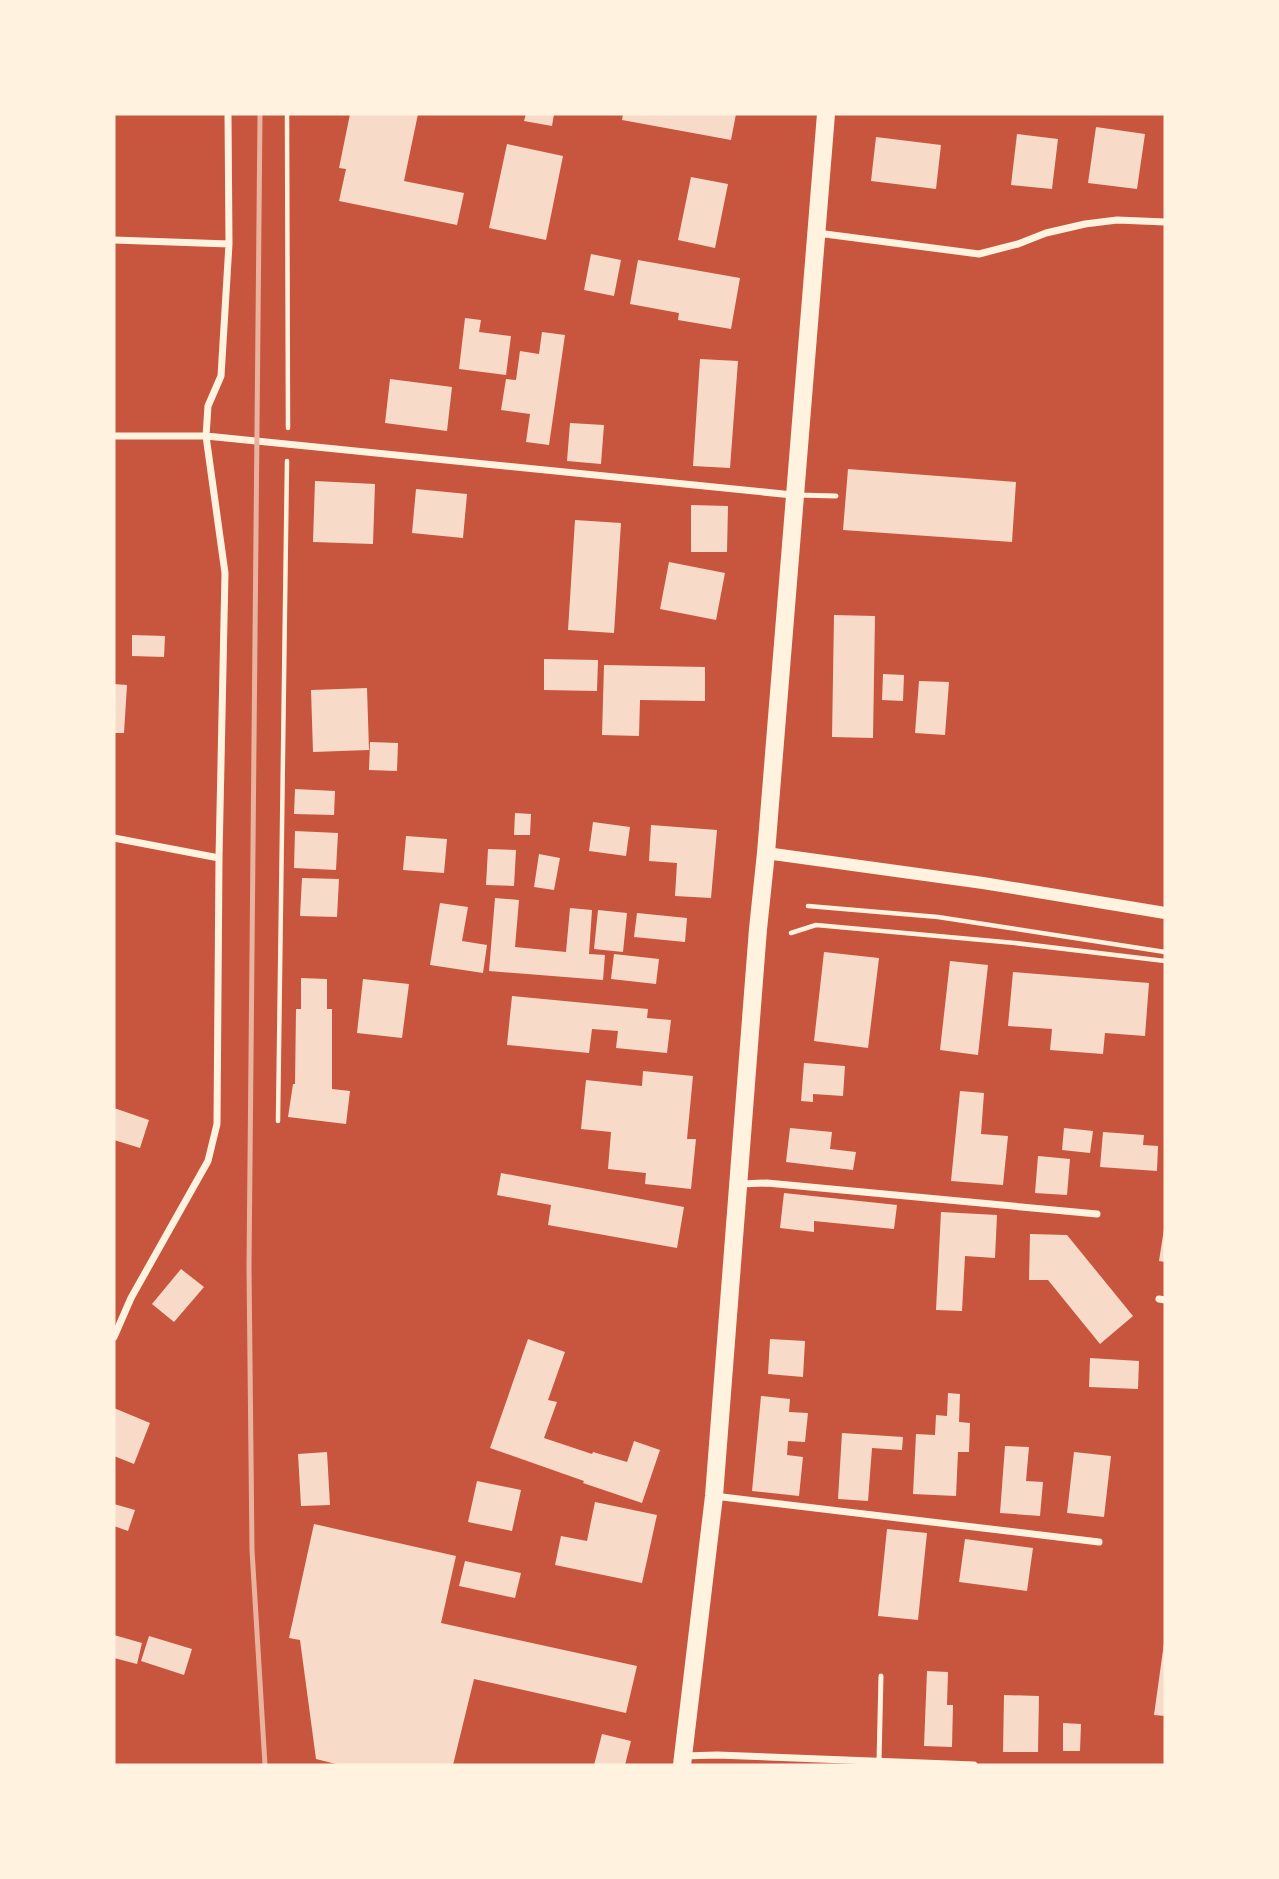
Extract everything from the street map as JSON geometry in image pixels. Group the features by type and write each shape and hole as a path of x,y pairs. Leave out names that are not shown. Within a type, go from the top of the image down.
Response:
{"main road":[{"path":"683,1761 714,1496 826,114"}],"street":[{"path":"114,1337 131,1298 208,1161 217,1124 225,573 206,436 208,406 221,376 229,244 228,114"},
{"path":"816,233 979,254 1085,224 1117,220 1165,222"},
{"path":"114,240 229,244"},
{"path":"114,436 206,436 794,495"},
{"path":"114,838 219,858"},
{"path":"766,853 983,883 1165,913"},
{"path":"739,1184 767,1183 1097,1214"},
{"path":"714,1496 1099,1542"},
{"path":"683,1761 717,1755 974,1765"}],"lane":[{"path":"794,495 836,496"},
{"path":"879,1761 881,1676"}],"path":[{"path":"278,1121 288,445 286,114"},
{"path":"808,906 938,917 1165,952"},
{"path":"791,933 816,925 1015,943 1165,961"}],"building":[{"path":"350,114 418,114 404,181 464,193 457,225 339,201 346,169 339,168"},
{"path":"526,114 554,114 552,126 524,121"},
{"path":"623,114 736,114 731,140 622,120"},
{"path":"1096,127 1145,134 1137,189 1088,183"},
{"path":"1017,134 1058,139 1052,189 1011,185"},
{"path":"876,137 941,145 936,189 871,181"},
{"path":"507,144 563,156 546,240 489,228"},
{"path":"691,177 728,184 715,248 678,240"},
{"path":"591,254 621,260 614,296 584,290"},
{"path":"638,260 740,278 731,329 678,320 679,313 630,304"},
{"path":"465,318 481,320 479,332 511,336 506,375 459,369"},
{"path":"542,332 565,335 549,445 526,442 530,414 501,410 506,379 516,380 520,351 539,354"},
{"path":"700,359 738,361 730,468 693,466"},
{"path":"390,379 452,387 447,431 385,423"},
{"path":"570,423 604,425 601,464 567,461"},
{"path":"848,469 1016,482 1012,542 843,530"},
{"path":"315,481 375,484 373,544 313,542"},
{"path":"416,489 467,494 463,538 412,533"},
{"path":"691,505 728,506 727,552 691,552"},
{"path":"575,520 621,523 614,633 568,630"},
{"path":"669,562 725,573 716,620 660,609"},
{"path":"834,615 875,616 873,738 832,737"},
{"path":"132,635 165,636 164,657 132,656"},
{"path":"544,659 598,660 597,691 544,690"},
{"path":"604,665 705,667 705,701 640,700 639,736 602,735"},
{"path":"883,674 904,675 903,701 882,700"},
{"path":"919,681 949,682 945,735 915,733"},
{"path":"114,684 127,685 124,733 114,733"},
{"path":"367,688 369,750 313,752 311,690"},
{"path":"370,742 398,743 397,771 369,770"},
{"path":"295,789 335,791 334,815 294,814"},
{"path":"515,813 531,814 530,835 514,835"},
{"path":"593,822 630,827 626,856 589,851"},
{"path":"651,825 717,830 711,898 675,896 677,863 649,861"},
{"path":"295,831 338,833 336,870 294,868"},
{"path":"406,836 447,839 444,873 403,870"},
{"path":"488,849 516,850 514,886 486,885"},
{"path":"539,854 560,858 554,890 534,887"},
{"path":"302,878 339,879 337,917 300,916"},
{"path":"495,898 519,900 515,947 566,952 570,908 592,910 589,954 605,955 603,980 489,971"},
{"path":"440,903 468,907 462,941 487,945 483,973 430,965"},
{"path":"598,910 627,913 623,952 594,949"},
{"path":"637,913 687,918 685,942 634,937"},
{"path":"824,952 879,958 868,1048 814,1041"},
{"path":"614,954 659,959 656,984 611,979"},
{"path":"950,961 988,965 978,1055 940,1050"},
{"path":"1013,972 1149,983 1145,1036 1105,1033 1103,1054 1050,1050 1052,1029 1008,1026"},
{"path":"301,978 327,979 327,1009 332,1009 332,1089 350,1091 346,1124 288,1117 295,1084 296,1009 301,1009"},
{"path":"363,979 409,984 402,1038 357,1033"},
{"path":"512,996 648,1009 647,1018 671,1020 667,1053 616,1048 618,1031 592,1029 589,1053 507,1045"},
{"path":"804,1063 845,1066 843,1096 813,1094 813,1102 801,1101"},
{"path":"643,1071 693,1076 687,1139 696,1139 691,1189 645,1184 646,1173 608,1169 611,1132 581,1129 586,1080 642,1086"},
{"path":"960,1091 984,1093 981,1134 1008,1136 1003,1185 951,1181"},
{"path":"114,1108 149,1120 140,1148 114,1140"},
{"path":"790,1128 832,1132 830,1149 856,1152 853,1170 786,1162"},
{"path":"1064,1128 1093,1131 1090,1153 1062,1150"},
{"path":"1103,1132 1144,1135 1143,1145 1158,1146 1157,1171 1100,1167"},
{"path":"1038,1156 1070,1159 1067,1195 1035,1193"},
{"path":"501,1173 684,1207 677,1248 548,1225 551,1205 497,1195"},
{"path":"784,1193 897,1205 894,1229 814,1221 814,1232 780,1228"},
{"path":"941,1212 997,1215 995,1258 965,1256 962,1311 936,1310"},
{"path":"1165,1229 1165,1262 1159,1261"},
{"path":"1030,1234 1067,1235 1133,1316 1100,1344 1048,1280 1029,1280"},
{"path":"181,1269 204,1287 174,1322 152,1304"},
{"path":"528,1339 565,1352 548,1400 557,1402 544,1438 627,1462 634,1441 660,1450 642,1503 490,1448"},
{"path":"770,1339 805,1341 803,1377 768,1374"},
{"path":"1090,1358 1139,1361 1138,1389 1089,1387"},
{"path":"948,1393 960,1394 959,1422 970,1423 969,1452 958,1452 956,1496 913,1494 916,1434 935,1435 936,1415 947,1416"},
{"path":"761,1396 790,1399 789,1412 808,1413 805,1442 788,1441 787,1455 803,1457 799,1496 752,1491"},
{"path":"114,1408 150,1423 134,1464 114,1456"},
{"path":"842,1433 903,1437 902,1450 872,1448 868,1501 838,1499"},
{"path":"1005,1446 1029,1447 1026,1481 1043,1482 1040,1516 1000,1513"},
{"path":"327,1452 330,1505 301,1506 298,1454"},
{"path":"1074,1452 1111,1456 1104,1517 1067,1513"},
{"path":"477,1481 521,1490 512,1531 468,1522"},
{"path":"595,1502 657,1515 642,1583 555,1565 561,1536 587,1541"},
{"path":"114,1504 135,1510 128,1531 114,1526"},
{"path":"314,1524 456,1556 441,1623 637,1666 626,1713 474,1679 453,1765 340,1765 316,1759 300,1640 289,1638"},
{"path":"887,1529 927,1533 918,1620 878,1616"},
{"path":"965,1539 1033,1548 1027,1591 959,1582"},
{"path":"465,1561 521,1573 515,1598 459,1586"},
{"path":"114,1635 142,1643 137,1664 114,1658"},
{"path":"149,1636 192,1649 184,1675 141,1661"},
{"path":"1165,1643 1165,1716 1154,1715"},
{"path":"927,1671 948,1672 947,1705 953,1705 952,1747 924,1746"},
{"path":"1004,1695 1039,1696 1038,1752 1003,1752"},
{"path":"1063,1723 1081,1724 1080,1751 1063,1751"},
{"path":"602,1734 631,1741 625,1765 594,1765"}],"railway":[{"path":"260,114 249,1267 252,1550 265,1765"}]}
